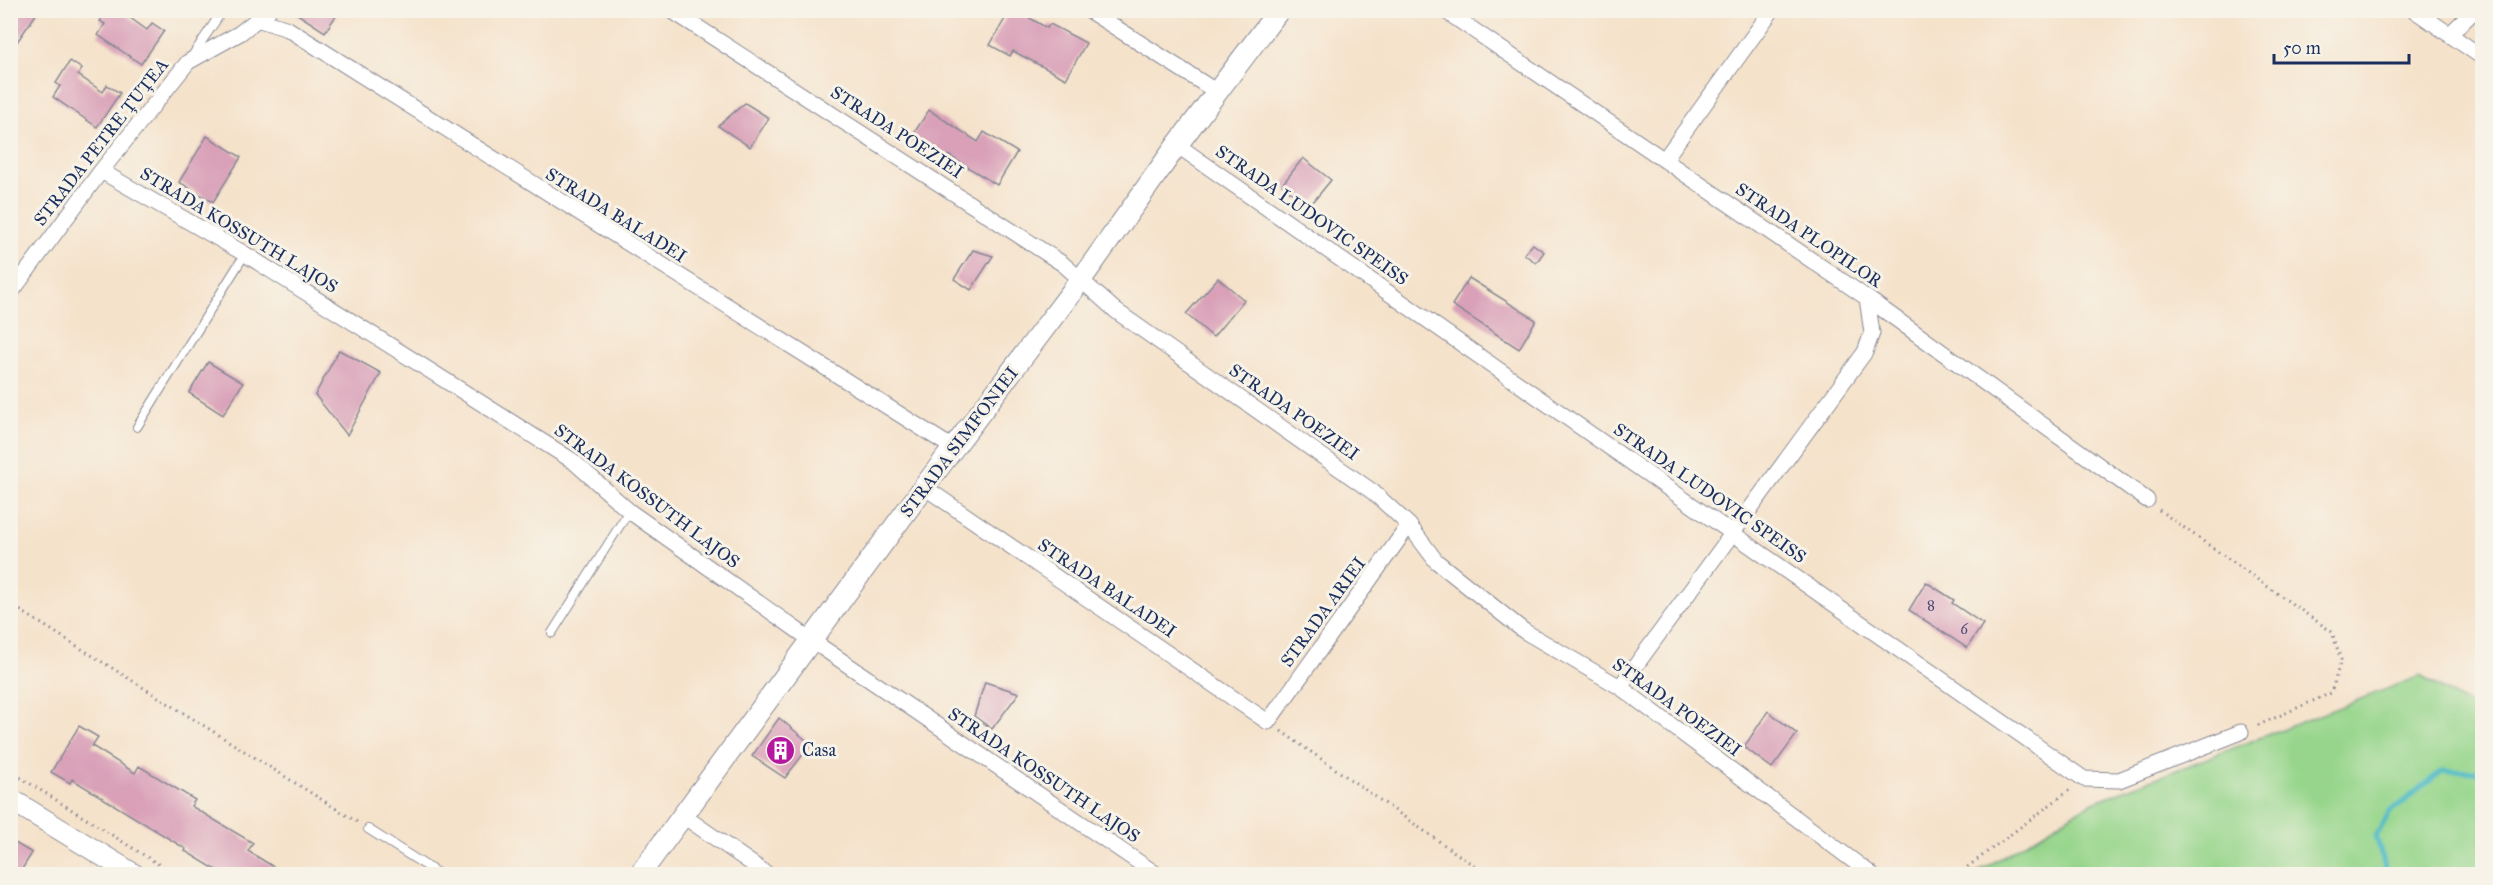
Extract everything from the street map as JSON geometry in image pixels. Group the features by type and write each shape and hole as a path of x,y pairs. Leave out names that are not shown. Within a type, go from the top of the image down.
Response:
{"street":[{"name":"STRADA POEZIEI","path":"671,10 1063,264 1116,311 1373,492 1409,525 1436,561 1524,631 1620,687 1871,874"},
{"path":"1088,10 1217,92"},
{"name":"STRADA SIMFONIEI","path":"640,874 1279,10"},
{"name":"STRADA PLOPILOR","path":"1444,10 1867,298 2147,500"},
{"path":"1664,160 1772,10"},
{"path":"2414,10 2482,57"},
{"path":"2450,34 2475,10"},
{"name":"STRADA PETRE ȚUȚEA","path":"10,294 101,171 188,62 240,33 263,15"},
{"name":"STRADA BALADEI","path":"263,15 953,448"},
{"name":"STRADA LUDOVIC SPEISS","path":"1177,145 2084,779"},
{"name":"STRADA KOSSUTH LAJOS","path":"101,171 245,254 573,461 628,511 811,640 1156,874"},
{"path":"1620,687 1865,352 1872,333 1867,298"},
{"name":"STRADA BALADEI","path":"924,487 1268,722"},
{"name":"STRADA ARIEI","path":"1268,722 1409,525"},
{"path":"2084,779 2119,780 2241,732"},
{"path":"10,799 133,874"},
{"path":"682,815 767,874"}],"lane":[{"path":"188,62 222,10"},
{"path":"137,427 245,254"},
{"path":"552,633 628,511"},
{"path":"368,829 439,874"}],"path":[{"path":"2147,500 2332,632 2341,660 2331,693 2241,732"},
{"path":"10,604 368,829"},
{"path":"1268,722 1486,874"},
{"path":"10,771 174,874"},
{"path":"1951,874 1962,871 2084,779"}],"green space":[{"path":"2420,676 2482,712 2482,874 1975,874 2091,803"}],"building":[{"path":"10,10 39,10 10,52"},
{"path":"108,10 119,10 147,30 152,23 164,31 141,64 98,35 105,24 100,21"},
{"path":"291,10 340,10 325,32"},
{"path":"1010,10 1016,10 1047,28 1050,24 1086,43 1066,79 1013,51 1010,56 990,45"},
{"path":"70,61 82,69 78,75 103,92 107,85 120,93 97,127 53,97 60,86 56,83"},
{"path":"745,103 769,118 750,147 718,126"},
{"path":"929,110 978,142 984,132 1017,152 997,185 948,155 946,158 912,136"},
{"path":"207,136 241,157 213,202 179,182"},
{"path":"1303,158 1331,180 1309,207 1282,185"},
{"path":"1533,244 1544,252 1536,263 1524,254"},
{"path":"973,250 993,256 971,290 954,279"},
{"path":"1218,278 1244,300 1213,337 1186,314"},
{"path":"1469,278 1536,320 1519,349 1452,305"},
{"path":"339,350 381,373 347,435 315,395"},
{"path":"208,362 243,383 223,415 189,393"},
{"path":"1926,582 1954,600 1952,603 1983,624 1967,648 1909,610"},
{"path":"985,682 1019,693 992,729 974,716"},
{"path":"1768,711 1797,734 1772,768 1744,747"},
{"name":"Casa","path":"779,718 811,744 785,778 752,756"},
{"path":"79,726 98,737 92,746 135,773 139,766 195,800 191,806 253,843 248,851 285,874 223,874 72,779 70,783 51,772"},
{"path":"10,840 32,853 19,874 10,874"}],"waterway":[{"path":"2387,874 2376,836 2390,812 2442,771 2482,772"}],"place":[{"name":"Casa","path":"781,750"}]}
